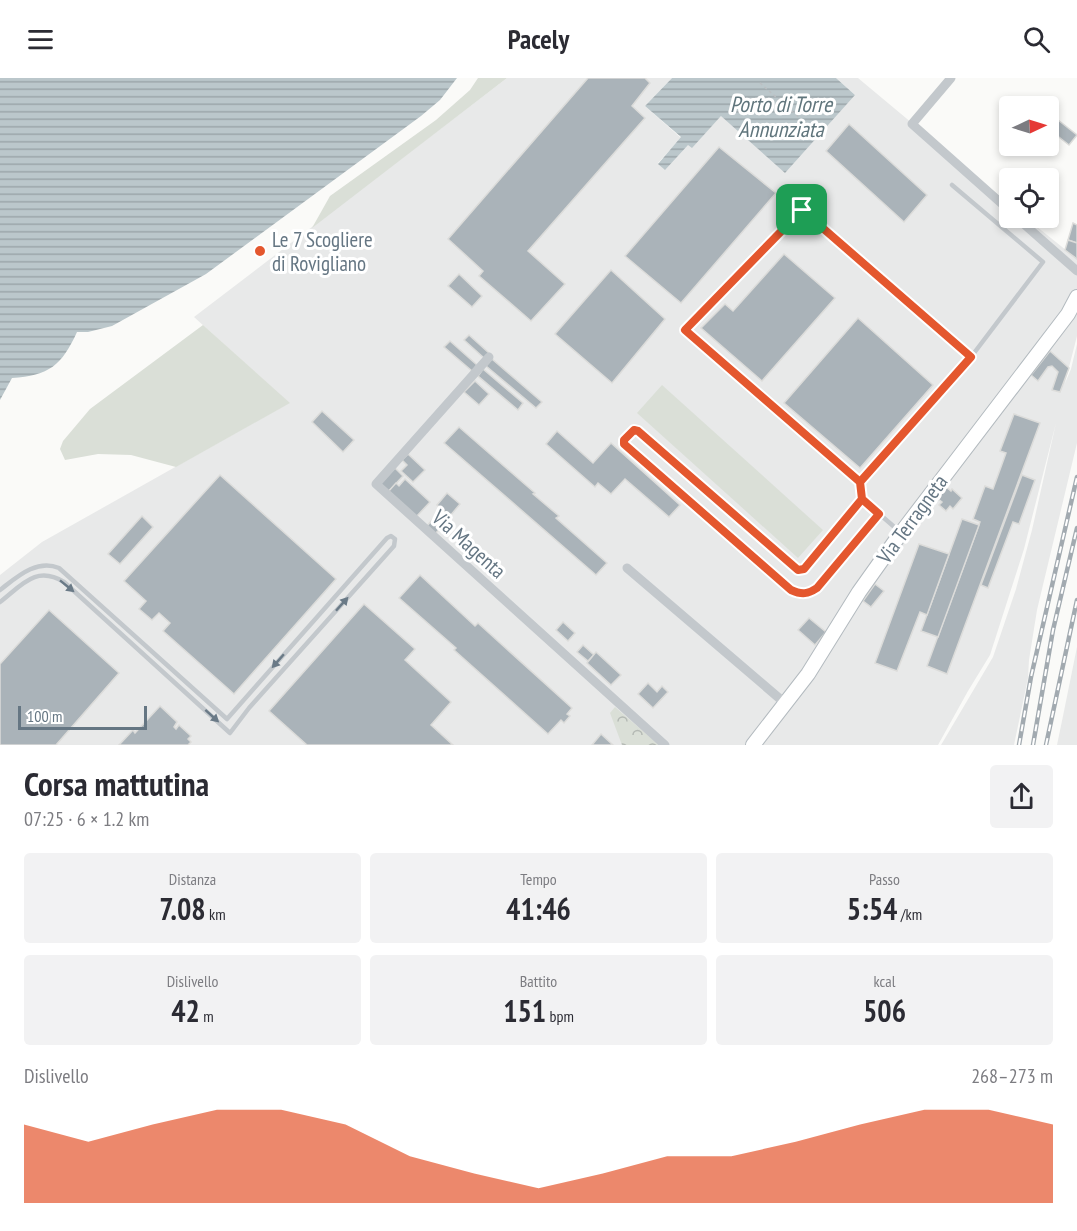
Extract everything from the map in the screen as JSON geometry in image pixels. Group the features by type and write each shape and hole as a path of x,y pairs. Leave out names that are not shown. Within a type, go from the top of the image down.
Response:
{"street":[{"path":"951,78 912,124 999,201"},
{"path":"1028,228 1077,271"},
{"name":"Via Terragneta","path":"753,745 822,654 859,592 901,533 1062,322 1077,297"},
{"name":"Via Magenta","path":"489,357 376,484 665,745"},
{"path":"627,568 786,704"}],"lane":[{"path":"860,482 971,357 1043,262 952,185"},
{"path":"901,533 862,499 860,482 685,330 802,210 971,357"},
{"path":"862,499 804,569 798,570 638,431 634,430 624,440 624,444 791,590 799,594 809,593 817,588 879,514"},
{"path":"0,590 30,569 52,566 59,568 227,719 387,538 391,536 395,539 394,546 249,708 230,733 55,576 44,574 32,577 0,602"}],"path":[{"path":"760,82 819,135"}],"shaded area":[{"path":"507,78 672,78 645,106 681,138 658,163 664,169 688,144 692,147 721,116 855,95 836,78 858,78 999,196 999,228 1038,228 1077,259 1077,336 1065,383 1077,344 1077,443 1037,610 1028,678 1014,745 941,745 993,657 1016,589 1032,530 1056,423 1024,549 990,655 938,745 0,745 0,575 42,542 289,403 194,317"},
{"path":"1077,647 1077,745 1057,745 1063,716"}],"green space":[{"path":"478,78 507,78 312,228 330,196 436,120 470,90"},
{"path":"203,325 290,403 176,467 131,455 98,454 65,460 60,449 63,441 90,409"},
{"path":"662,385 823,530 798,558 637,413"},
{"path":"615,707 659,745 622,745 610,713"}],"water":[{"path":"0,78 457,78 440,100 421,116 206,274 112,326 88,332 77,332 60,361 36,375 12,378 0,400"},
{"name":"Porto di Torre Annunziata","path":"672,78 836,78 855,95 785,173 721,116 692,148 688,145 665,170 658,164 681,137 645,106"}],"building":[{"path":"588,78 645,78 650,83 632,106 645,118 528,251 565,284 531,321 479,276 483,271 448,239"},
{"path":"1059,121 1077,135 1069,145 1059,137"},
{"path":"849,124 927,195 904,222 826,151"},
{"path":"719,147 776,193 681,303 625,256"},
{"path":"1073,223 1077,225 1077,243 1068,240"},
{"path":"1068,240 1077,243 1077,259 1065,250"},
{"path":"784,254 835,298 762,381 701,328 725,304 733,311"},
{"path":"611,270 665,319 612,383 555,334"},
{"path":"459,274 482,296 472,307 448,286"},
{"path":"858,318 933,385 860,468 784,403"},
{"path":"469,335 489,353 484,358 464,340"},
{"path":"450,341 477,365 472,371 444,347"},
{"path":"1050,351 1069,368 1060,392 1052,390 1058,372 1052,366 1048,367 1038,381 1031,375"},
{"path":"492,359 542,402 536,408 486,366"},
{"path":"483,369 523,403 518,410 478,376"},
{"path":"475,381 489,394 479,405 464,392"},
{"path":"322,411 354,440 343,452 312,422"},
{"path":"1014,414 1040,423 947,674 927,666 980,522 973,519 985,486 993,489 1006,453 1000,451"},
{"path":"459,427 535,493 533,494 559,516 556,518 607,563 596,575 444,443"},
{"path":"557,431 593,463 611,443 680,505 669,517 625,479 611,494 598,483 595,487 546,444"},
{"path":"408,454 425,470 413,482 401,471 407,465 402,460"},
{"path":"395,468 403,476 388,492 380,484"},
{"path":"220,475 336,579 234,694 163,631 170,623 159,613 152,620 139,609 146,601 124,581"},
{"path":"1022,475 1035,480 1019,524 1013,522 988,588 981,585"},
{"path":"405,479 430,502 416,517 388,492 396,483 399,486"},
{"path":"946,487 962,498 953,509 950,506 946,511 939,505 942,502 937,498"},
{"path":"447,493 460,504 450,516 437,505"},
{"path":"437,514 446,522 435,534 427,526"},
{"path":"142,516 153,527 120,564 108,554"},
{"path":"962,519 979,525 938,637 921,631"},
{"path":"919,544 949,554 927,615 920,612 897,671 875,663"},
{"path":"420,575 475,626 478,623 572,708 567,714 570,716 564,723 561,720 548,734 399,598"},
{"path":"875,584 884,591 871,607 863,601"},
{"path":"364,604 415,649 405,660 451,702 431,725 453,745 307,745 269,711"},
{"path":"49,610 119,673 56,745 0,745 0,664"},
{"path":"809,618 826,632 815,645 798,630"},
{"path":"563,622 575,633 568,641 556,630"},
{"path":"583,645 594,655 588,661 577,652"},
{"path":"596,652 621,675 611,685 587,663"},
{"path":"648,683 657,692 662,686 668,692 653,708 638,694"},
{"path":"160,706 177,722 174,727 176,729 179,725 191,736 188,739 191,742 188,745 119,745 133,730 135,733"},
{"path":"601,734 613,745 592,745"}],"railway":[{"path":"1019,745 1031,677 1077,477"},
{"path":"1033,745 1053,630 1077,528"},
{"path":"1046,745 1077,600"}],"place":[{"name":"Le 7 Scogliere di Rovigliano","path":"260,251"}],"route":[{"path":"802,210 685,330 860,482 862,499 879,514 817,588 809,593 799,594 791,590 624,444 624,440 634,430 638,431 798,570 804,569 862,499 860,482 971,357 802,210"}]}
